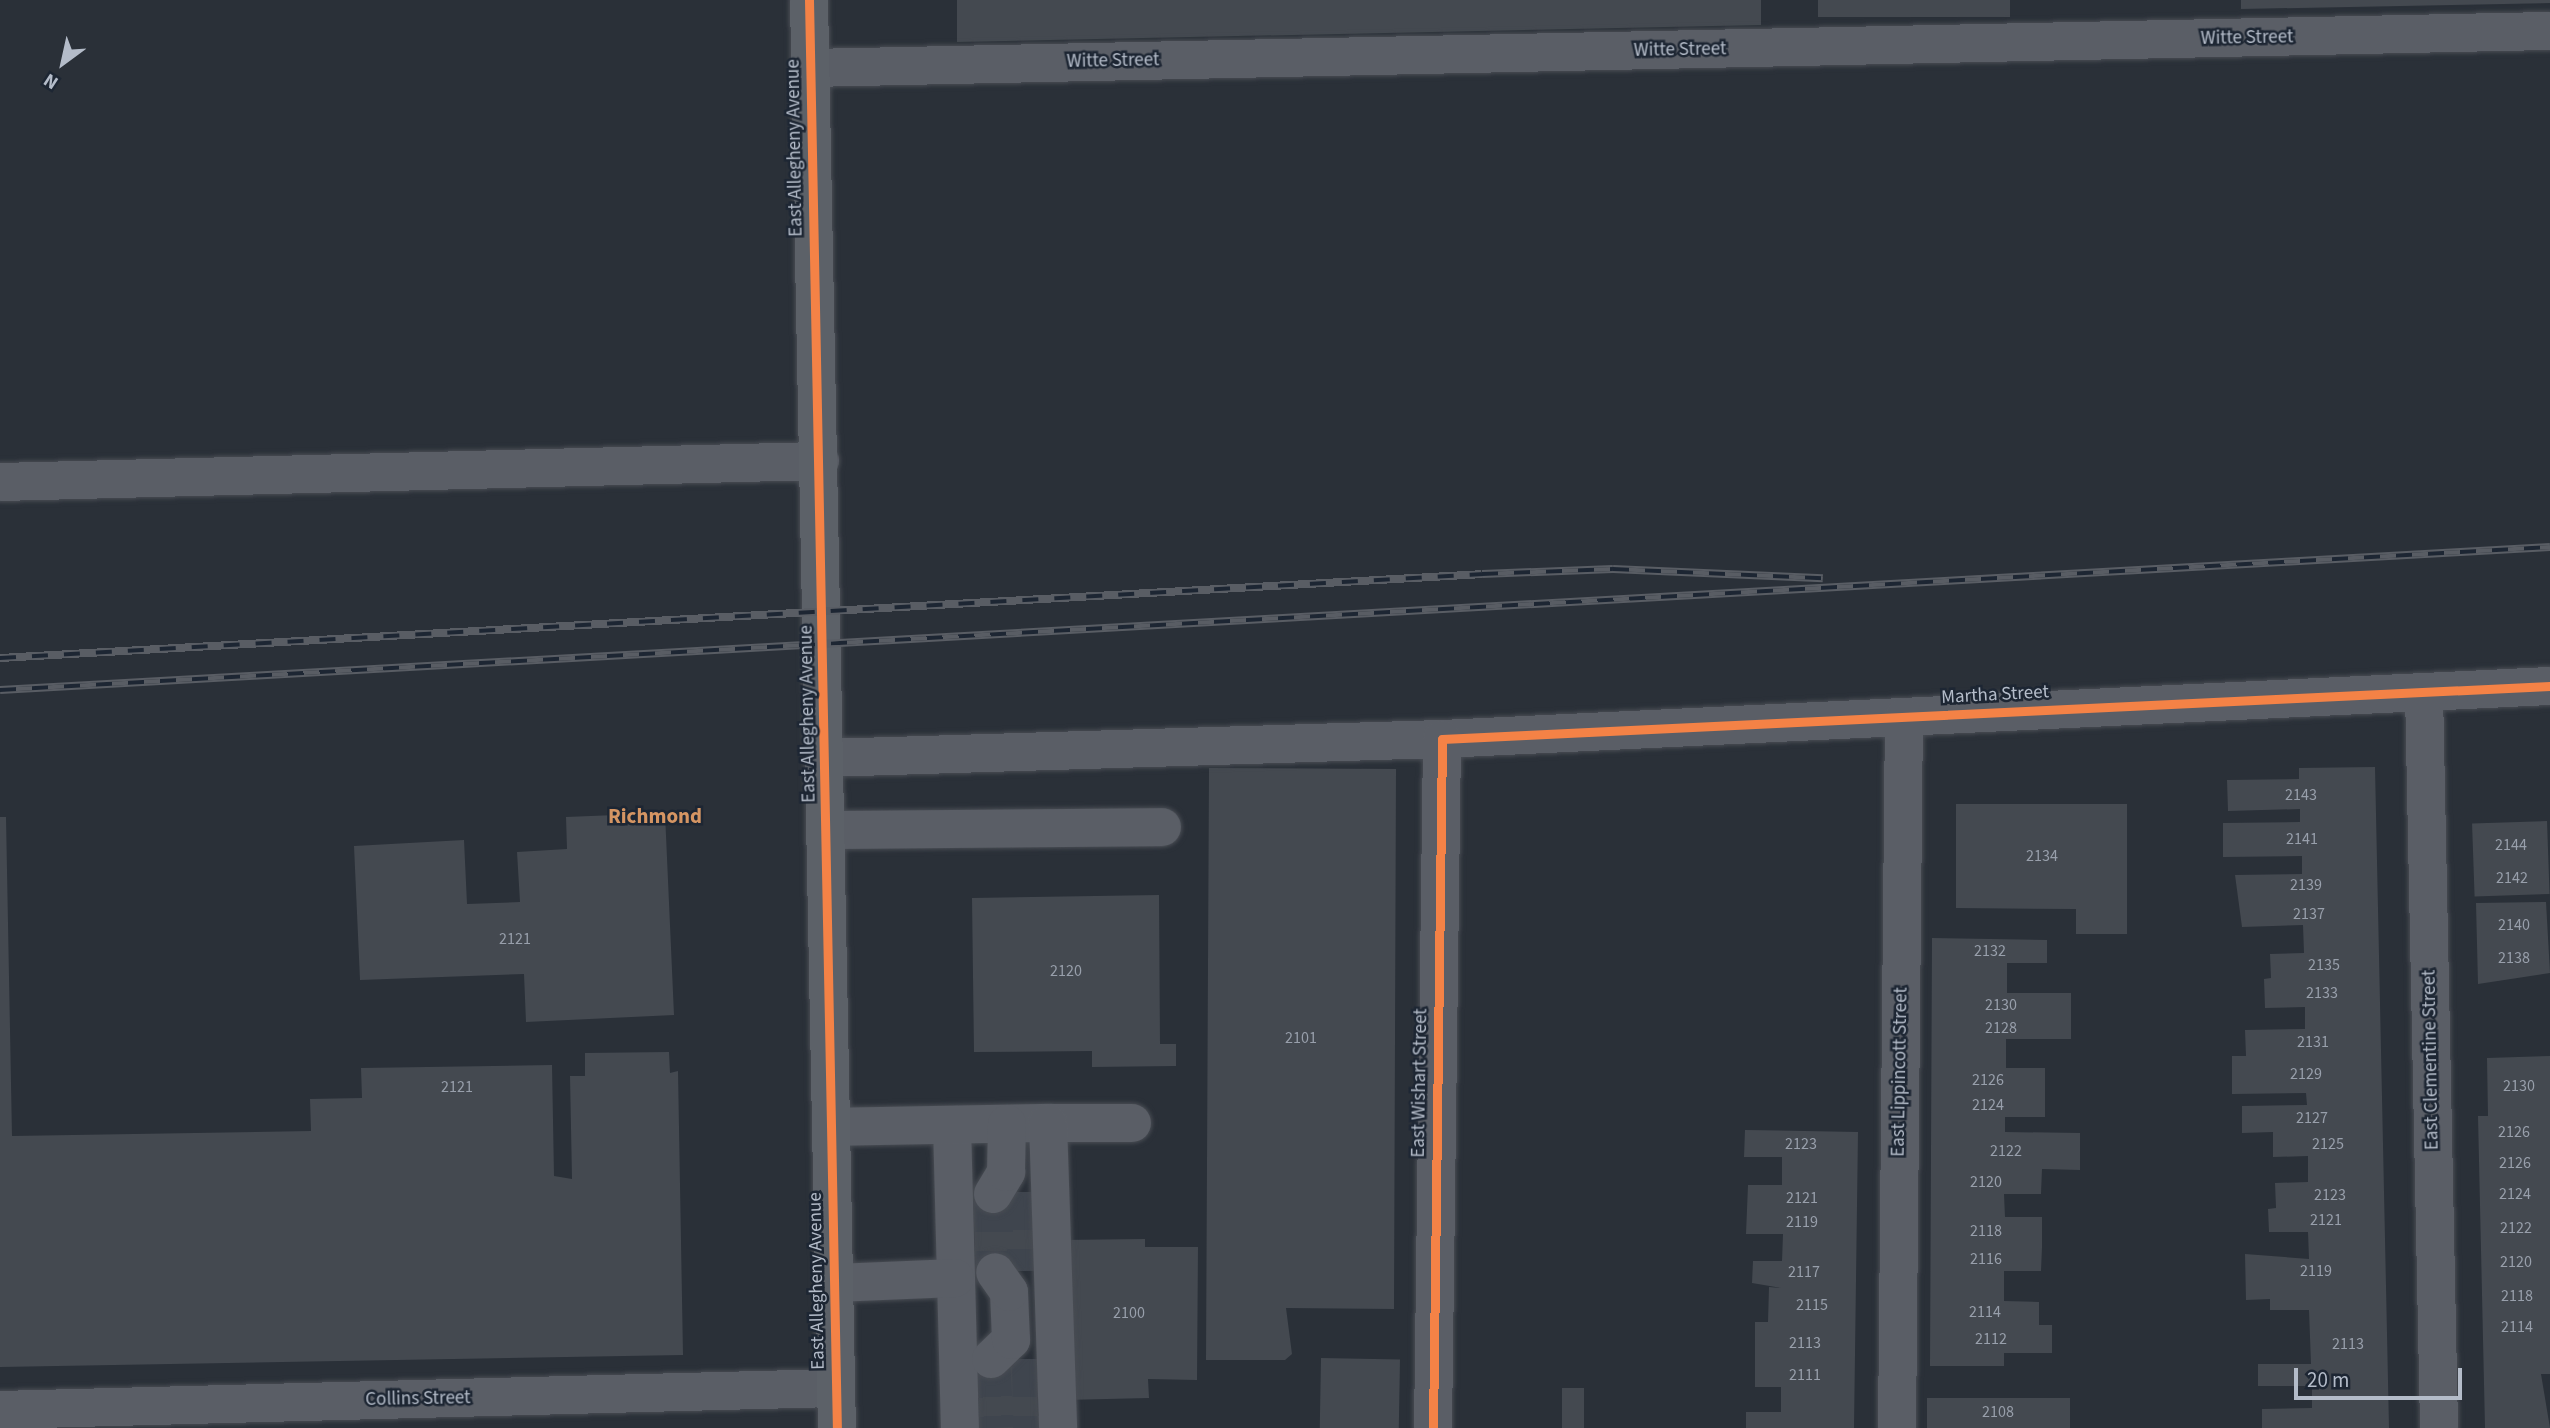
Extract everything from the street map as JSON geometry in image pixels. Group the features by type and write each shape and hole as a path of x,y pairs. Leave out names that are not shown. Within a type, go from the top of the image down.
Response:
{"main road":[{"name":"East Allegheny Avenue","path":"809,0 826,758 837,1428"}],"street":[{"name":"Witte Street","path":"810,68 2550,31"},
{"path":"0,482 820,461"},
{"name":"Martha Street","path":"826,758 1442,739 2550,685"},
{"name":"East Clementine Street","path":"2424,692 2439,1428"},
{"name":"East Lippincott Street","path":"1897,1428 1904,717"},
{"name":"East Wishart Street","path":"1433,1428 1442,739"},
{"path":"827,830 1162,827"},
{"path":"832,1127 1132,1122"},
{"path":"1048,1123 1058,1428"},
{"path":"1007,1124 1008,1186"},
{"path":"952,1125 960,1428"},
{"path":"835,1283 955,1278"},
{"path":"957,1319 1053,1315"},
{"name":"Collins Street","path":"0,1410 836,1388"}],"building":[{"path":"957,0 1761,0 1761,25 957,42"},
{"path":"1818,0 2010,0 2010,17 1818,17"},
{"path":"2241,0 2550,0 2550,3 2241,9"},
{"path":"2375,767 2389,1428 2262,1428 2262,1409 2312,1408 2312,1386 2258,1386 2258,1364 2311,1364 2309,1310 2270,1310 2270,1299 2246,1300 2245,1254 2309,1259 2308,1232 2269,1232 2268,1209 2276,1208 2275,1183 2308,1182 2308,1156 2273,1157 2273,1132 2242,1133 2242,1106 2307,1105 2306,1093 2232,1094 2232,1056 2246,1056 2245,1030 2305,1029 2305,1007 2265,1008 2264,979 2271,978 2270,954 2304,953 2303,925 2242,927 2235,875 2302,874 2302,856 2223,857 2223,823 2300,822 2300,809 2228,811 2227,780 2299,779 2299,768"},
{"path":"1209,768 1396,769 1394,1309 1286,1308 1292,1354 1285,1360 1206,1360"},
{"path":"1956,804 2127,804 2127,934 2076,934 2076,909 1956,908"},
{"path":"665,813 674,1015 526,1022 524,974 360,980 354,846 464,840 467,904 520,902 517,852 567,849 566,817"},
{"path":"0,817 6,817 12,1136 311,1131 310,1099 362,1098 361,1068 552,1065 554,1176 572,1179 570,1076 585,1076 585,1053 669,1052 670,1073 678,1071 683,1355 0,1367"},
{"path":"2547,821 2550,894 2475,897 2472,824"},
{"path":"1159,895 1160,1044 1176,1044 1176,1066 1092,1067 1092,1051 974,1052 972,898"},
{"path":"2546,902 2550,973 2478,984 2476,903"},
{"path":"1932,938 2047,940 2047,963 2007,963 2007,993 2071,993 2071,1039 2006,1039 2006,1068 2045,1068 2045,1117 2005,1117 2005,1132 2080,1133 2080,1170 2042,1169 2041,1194 2004,1194 2005,1217 2042,1217 2042,1247 2041,1271 2004,1271 2004,1301 2039,1302 2039,1325 2052,1325 2052,1353 2004,1353 2004,1366 1930,1366"},
{"path":"2550,1056 2550,1374 2541,1374 2550,1428 2485,1428 2478,1116 2488,1116 2487,1058"},
{"path":"1745,1130 1858,1132 1854,1428 1746,1428 1746,1412 1781,1412 1781,1387 1755,1387 1755,1322 1768,1322 1769,1287 1781,1288 1752,1283 1753,1261 1782,1261 1783,1234 1746,1234 1748,1185 1782,1185 1782,1157 1744,1157"},
{"path":"1033,1192 1036,1270 976,1272 973,1194"},
{"path":"1145,1239 1145,1247 1198,1247 1197,1380 1148,1379 1149,1398 1064,1400 1060,1240"},
{"path":"1321,1358 1400,1359 1399,1428 1320,1428"},
{"path":"1037,1359 1038,1428 979,1428 978,1360"},
{"path":"1562,1388 1584,1388 1584,1428 1562,1428"},
{"path":"1927,1398 2070,1398 2070,1428 1927,1428"}],"tunnel":[{"path":"1025,1192 1026,1271"},
{"path":"993,1194 995,1272"},
{"path":"991,1359 995,1428"},
{"path":"1031,1359 1032,1428"}],"railway":[{"path":"0,690 2550,547"},
{"path":"0,658 1482,574 1613,569 1823,578"}],"cycle path":[{"path":"809,0 837,1428"},
{"path":"1433,1428 1442,739 2550,686"}],"district":[{"name":"Richmond","path":"655,816"}]}
